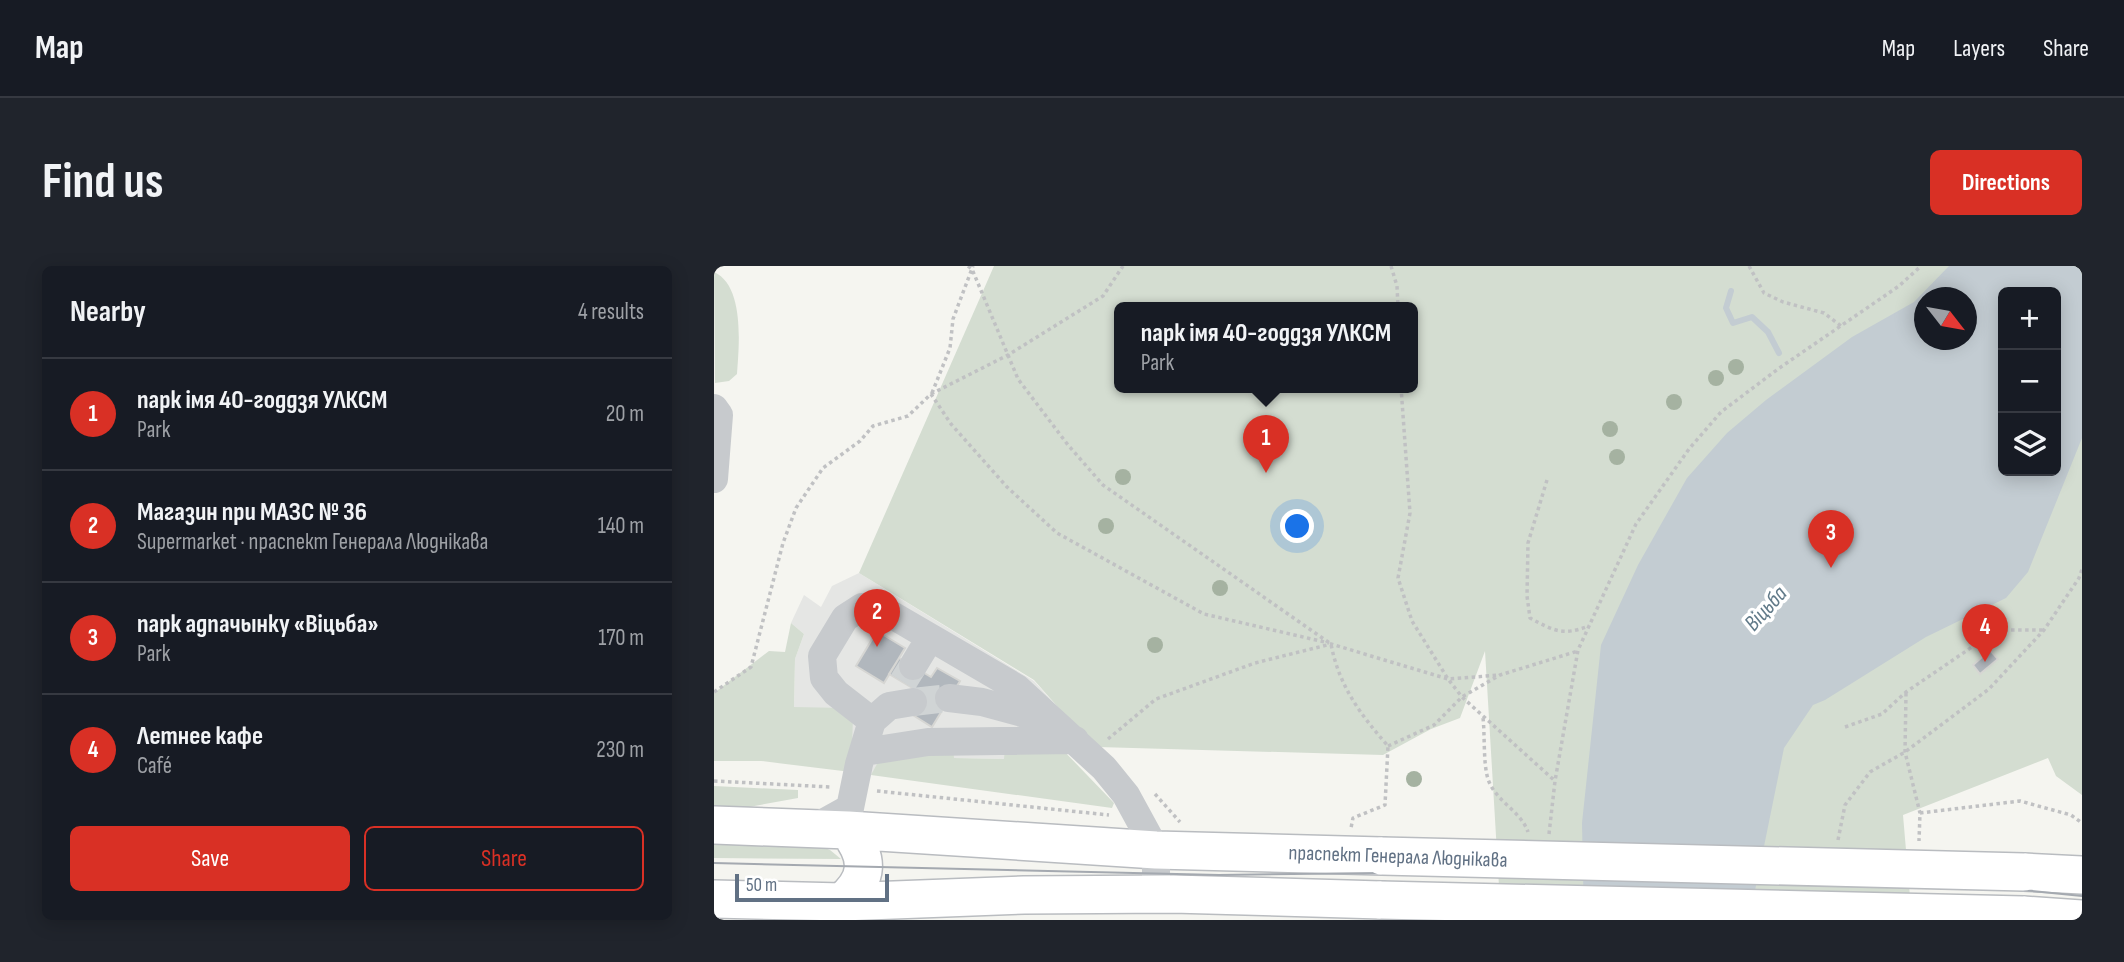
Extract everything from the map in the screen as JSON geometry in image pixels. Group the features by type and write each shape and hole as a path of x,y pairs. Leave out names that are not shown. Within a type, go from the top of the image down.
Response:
{"main road":[{"name":"праспект Генерала Люднікава","path":"714,825 1148,834 1382,856 2082,875"},
{"path":"831,829 860,847 864,866 863,875 854,892 842,902"},
{"name":"праспект Генерала Люднікава","path":"714,900 842,902 1024,894 1156,894 2022,915 2082,919"}],"street":[{"path":"714,408 719,415 714,479"},
{"path":"898,696 836,693 824,678 822,656 845,618 862,607 880,608 1017,688 1104,768 1126,795 1148,834 1156,894"},
{"path":"831,829 850,808 864,752 930,638"},
{"path":"949,698 982,702 1051,721"},
{"path":"864,752 928,742 1075,740"}],"path":[{"path":"714,692 751,667 783,543 796,508 824,468 860,441 873,426 908,416 931,394 1008,355 1103,296 1123,266"},
{"path":"1391,266 1397,286 1398,302"},
{"path":"1749,266 1764,293 1783,302 1824,313 1841,326"},
{"path":"1550,840 1555,781 1578,650 1636,524 1689,449 1721,412 1777,369 1899,286 1922,266"},
{"path":"971,267 1018,379 1068,445 1103,485 1331,644 1336,670 1361,715 1388,746 1385,805 1353,818 1349,839"},
{"path":"931,394 950,348 953,319 971,267"},
{"path":"1401,393 1410,513 1398,578 1412,621 1462,697 1555,781"},
{"path":"931,394 951,424 1007,487 1057,533 1204,614 1331,644 1448,679 1500,675"},
{"path":"1547,480 1528,543 1527,596 1530,618 1553,631 1572,633 1589,626"},
{"path":"1838,843 1845,805 1870,772 1905,752 1989,689 2044,630 2079,578 2082,569"},
{"path":"1845,727 1882,715 1906,692 1997,630 2044,630"},
{"path":"1106,740 1156,699 1255,663 1331,644"},
{"path":"1388,746 1434,724 1462,697 1500,675 1578,650"},
{"path":"1906,692 1905,752 1920,813 1918,847"},
{"path":"1483,716 1489,780 1502,801 1524,823 1529,838"},
{"path":"714,781 853,789 1148,834 1181,822"},
{"path":"1920,813 2020,801 2071,815 2082,823"}],"shaded area":[{"path":"994,266 2082,266 2082,795 2056,776 2048,758 1903,815 1912,920 1501,920 1485,651 1460,718 1431,729 1383,755 1098,747 1072,723 1034,680 859,573"},
{"path":"714,272 724,279 731,290 739,333 737,374 729,381 715,383"},
{"path":"859,573 1034,681 1072,723 1005,749 1005,759 953,758 953,749 871,775 794,708 795,659 804,634 791,623 804,595 821,607 832,586"},
{"path":"791,623 804,634 795,659 794,707 844,708 853,718 851,772 761,761 714,761 714,693 769,651 785,652"},
{"path":"953,748 954,758 1004,759 1005,748 1061,748 1114,803 1112,808 871,775 883,753"},
{"path":"714,786 798,790 798,798 738,809 714,808"},
{"path":"714,844 820,846 841,859 714,858"}],"water":[{"name":"Віцьба","path":"1949,266 2082,266 2082,438 2028,572 2006,598 1926,637 1813,705 1784,748 1749,920 1584,920 1582,823 1601,645 1638,565 1687,478 1727,433 1766,400 1852,337 1914,302 1914,350 1977,350 1977,287 1929,287"}],"building":[{"path":"877,631 905,648 884,683 856,666"},
{"path":"1990,650 1998,659 1980,674 1973,665"},
{"path":"899,658 931,677 937,668 960,681 932,727 908,712 919,692 889,674"}],"waterway":[{"path":"1731,291 1726,308 1733,323 1752,317 1768,332 1779,353"}],"tunnel":[{"path":"903,682 913,666"},
{"path":"913,702 949,698"}],"tram line":[{"path":"714,863 1219,875 1381,873 2023,890 2082,896"}],"place":[{"name":"парк імя 40-годдзя УЛКСМ","path":"1266,473"},
{"name":"парк адпачынку «Віцьба»","path":"1831,568"},
{"name":"Магазин при МАЗС № 36","path":"877,647"},
{"name":"Летнее кафе","path":"1985,662"}]}
